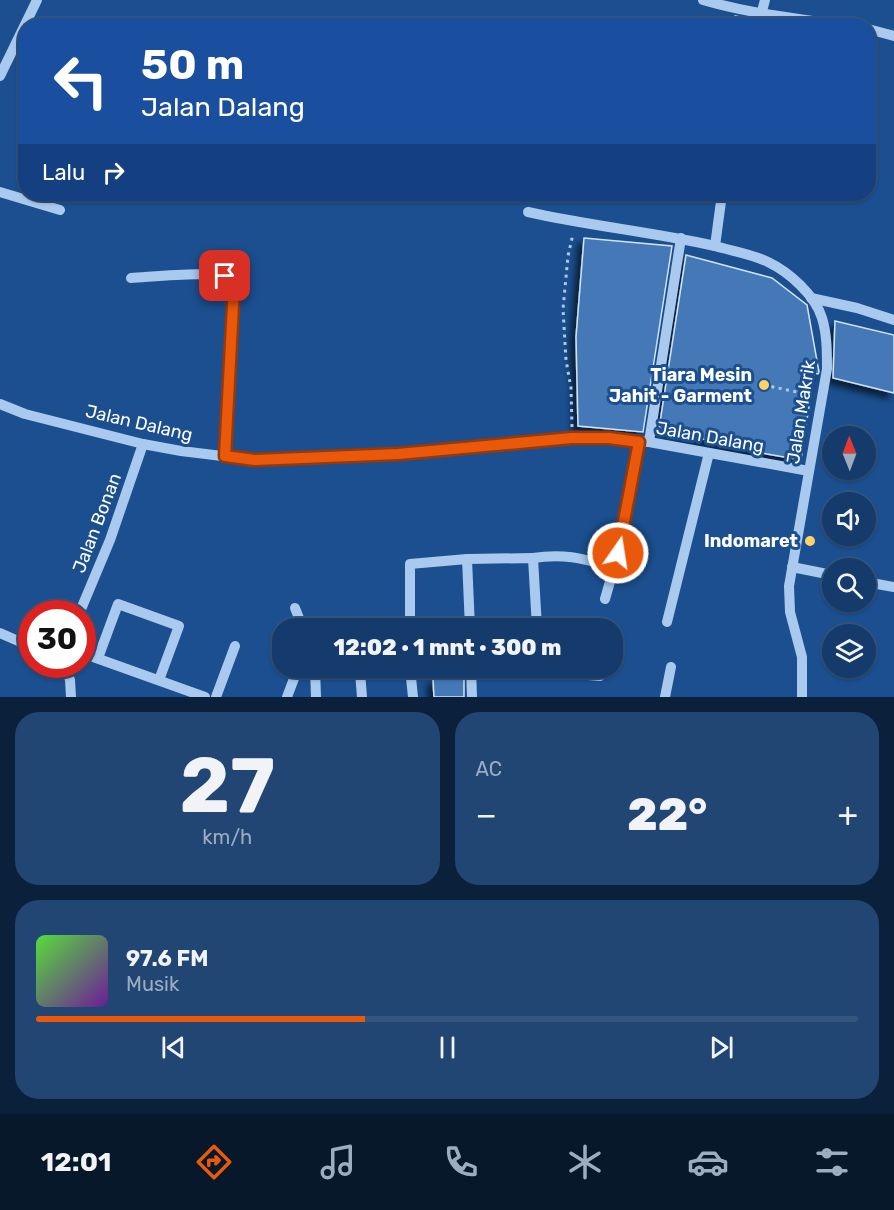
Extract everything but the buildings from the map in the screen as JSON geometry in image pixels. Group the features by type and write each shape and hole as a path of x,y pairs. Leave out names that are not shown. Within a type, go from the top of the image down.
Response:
{"street":[{"path":"28,18 37,0"},
{"path":"703,0 753,18"},
{"path":"760,18 765,0"},
{"path":"876,30 894,36"},
{"path":"0,76 18,39"},
{"path":"0,192 18,197"},
{"path":"30,201 60,210"},
{"path":"715,246 721,201"},
{"name":"Jalan Makrik","path":"528,212 576,223 681,238 768,262 790,277 811,298 822,317 827,369 788,599 802,657 802,697"},
{"path":"605,599 622,540 644,442 681,238"},
{"path":"131,278 212,274 233,280 225,456"},
{"path":"811,298 857,308 894,320"},
{"name":"Jalan Dalang","path":"0,404 25,414 143,444 255,460 398,454 572,438 609,438 809,471"},
{"name":"Jalan Bonan","path":"85,600 110,540 143,444"},
{"path":"667,622 709,453"},
{"path":"410,618 410,564 564,555 614,567"},
{"path":"534,558 537,618"},
{"path":"467,559 470,618"},
{"path":"792,567 822,573"},
{"path":"876,584 894,587"},
{"path":"159,680 179,626 118,604 98,658 205,697"},
{"path":"295,608 299,618"},
{"path":"0,633 18,640"},
{"path":"216,697 235,646"},
{"path":"665,697 670,667"},
{"path":"69,678 71,697"},
{"path":"287,697 294,678"},
{"path":"315,678 316,697"},
{"path":"360,678 362,697"},
{"path":"411,678 412,697"},
{"path":"471,678 472,697"}],"path":[{"path":"572,438 571,388 566,360 563,309 568,256 576,223"},
{"path":"764,385 822,398"}],"place":[{"name":"Tiara Mesin Jahit - Garment","path":"764,385"},
{"name":"Indomaret","path":"810,541"}],"route":[{"path":"225,276 233,280 234,286 225,456 255,460 398,454 572,438 609,438 639,442 618,553"}]}
